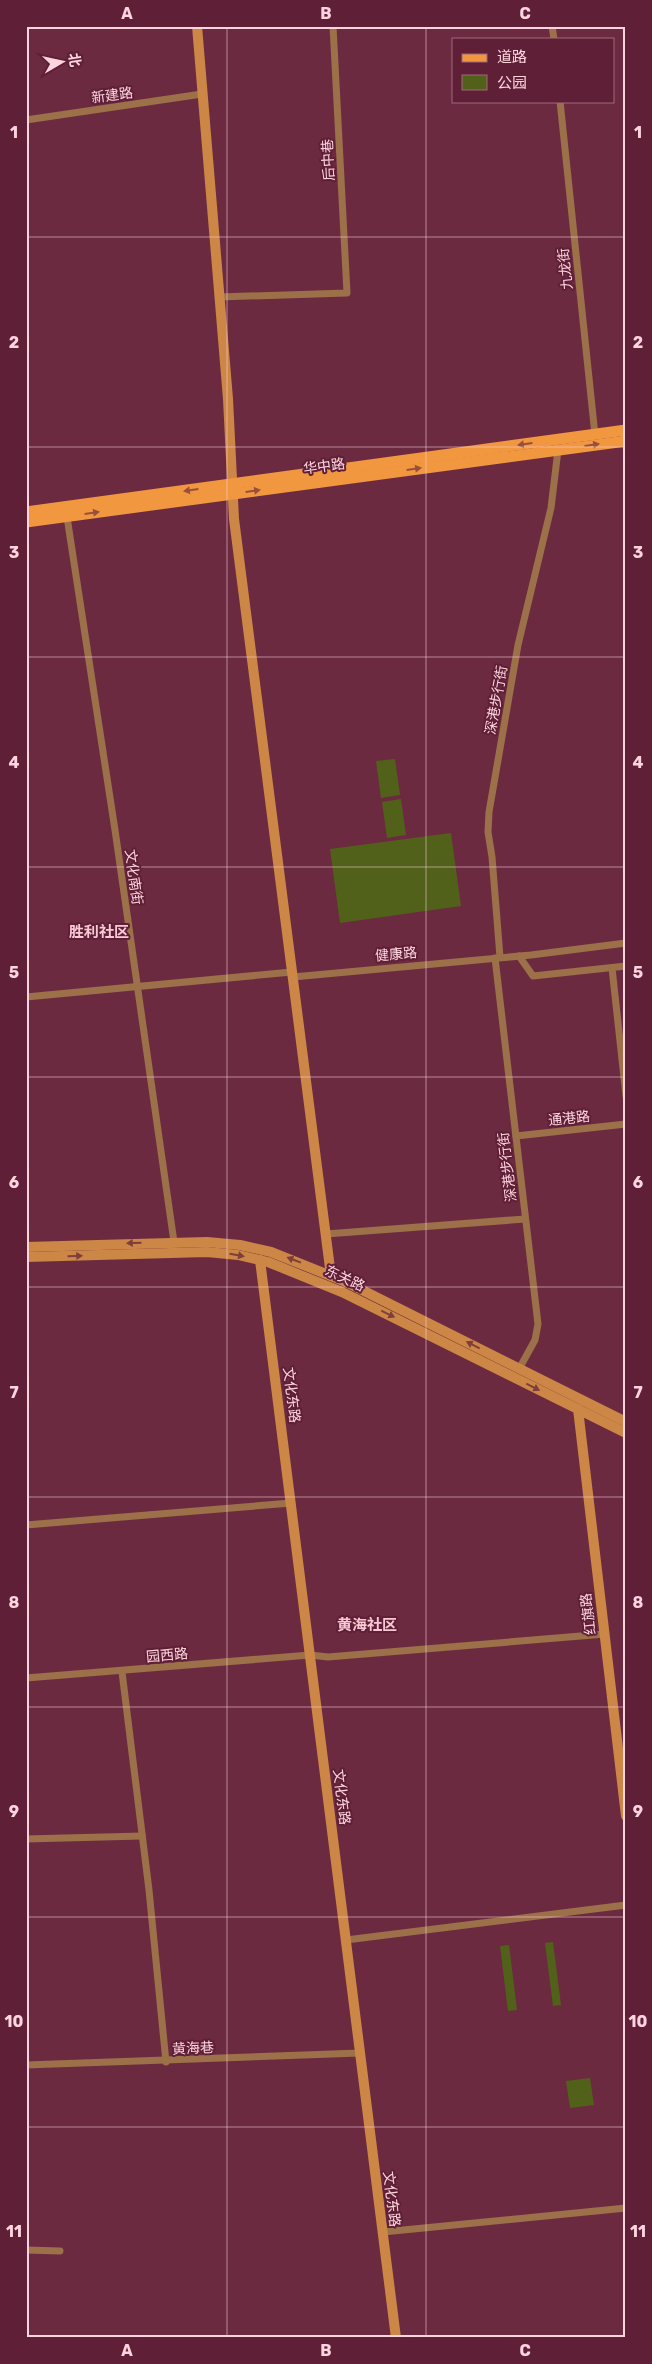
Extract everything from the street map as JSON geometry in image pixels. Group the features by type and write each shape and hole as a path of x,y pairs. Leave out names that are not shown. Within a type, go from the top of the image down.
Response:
{"main road":[{"name":"华中路","path":"26,522 626,430"},
{"name":"华中路","path":"26,512 558,450 626,440"}],"street":[{"path":"196,26 228,399 234,519 331,1276"},
{"name":"后中巷","path":"219,296 347,293 333,26"},
{"name":"新建路","path":"26,120 202,94"},
{"name":"九龙街","path":"560,102 595,435"},
{"name":"深港步行街","path":"519,1368 538,1332 498,958 492,857 488,832 518,645 552,508 558,450"},
{"name":"文化南街","path":"67,517 174,1242"},
{"name":"健康路","path":"26,997 498,958 626,943"},
{"path":"519,956 533,976 626,966"},
{"path":"612,968 626,1096"},
{"name":"通港路","path":"516,1136 626,1124"},
{"path":"326,1234 526,1219"},
{"name":"东关路","path":"26,1247 207,1242 240,1245 288,1258 331,1276 626,1422"},
{"name":"东关路","path":"26,1257 207,1252 238,1255 285,1267 342,1292 626,1433"},
{"name":"文化东路","path":"260,1260 396,2338"},
{"name":"红旗路","path":"578,1409 626,1816"},
{"path":"26,1526 291,1503"},
{"name":"园西路","path":"26,1678 122,1672 310,1655 328,1657 604,1634"},
{"path":"122,1672 166,2062"},
{"path":"26,1839 142,1836"},
{"path":"346,1940 626,1905"},
{"name":"黄海巷","path":"26,2065 166,2062 360,2053"},
{"path":"383,2232 626,2208"},
{"path":"26,2250 60,2251"}],"green space":[{"path":"395,759 400,795 381,798 376,761"},
{"path":"401,799 406,835 387,838 382,802"},
{"path":"451,833 461,906 340,923 330,849"},
{"path":"553,1942 561,2005 553,2006 545,1943"},
{"path":"509,1945 517,2010 508,2011 500,1946"},
{"path":"590,2078 594,2105 570,2108 566,2081"}],"district":[{"name":"胜利社区","path":"99,932"},
{"name":"黄海社区","path":"367,1625"}]}
